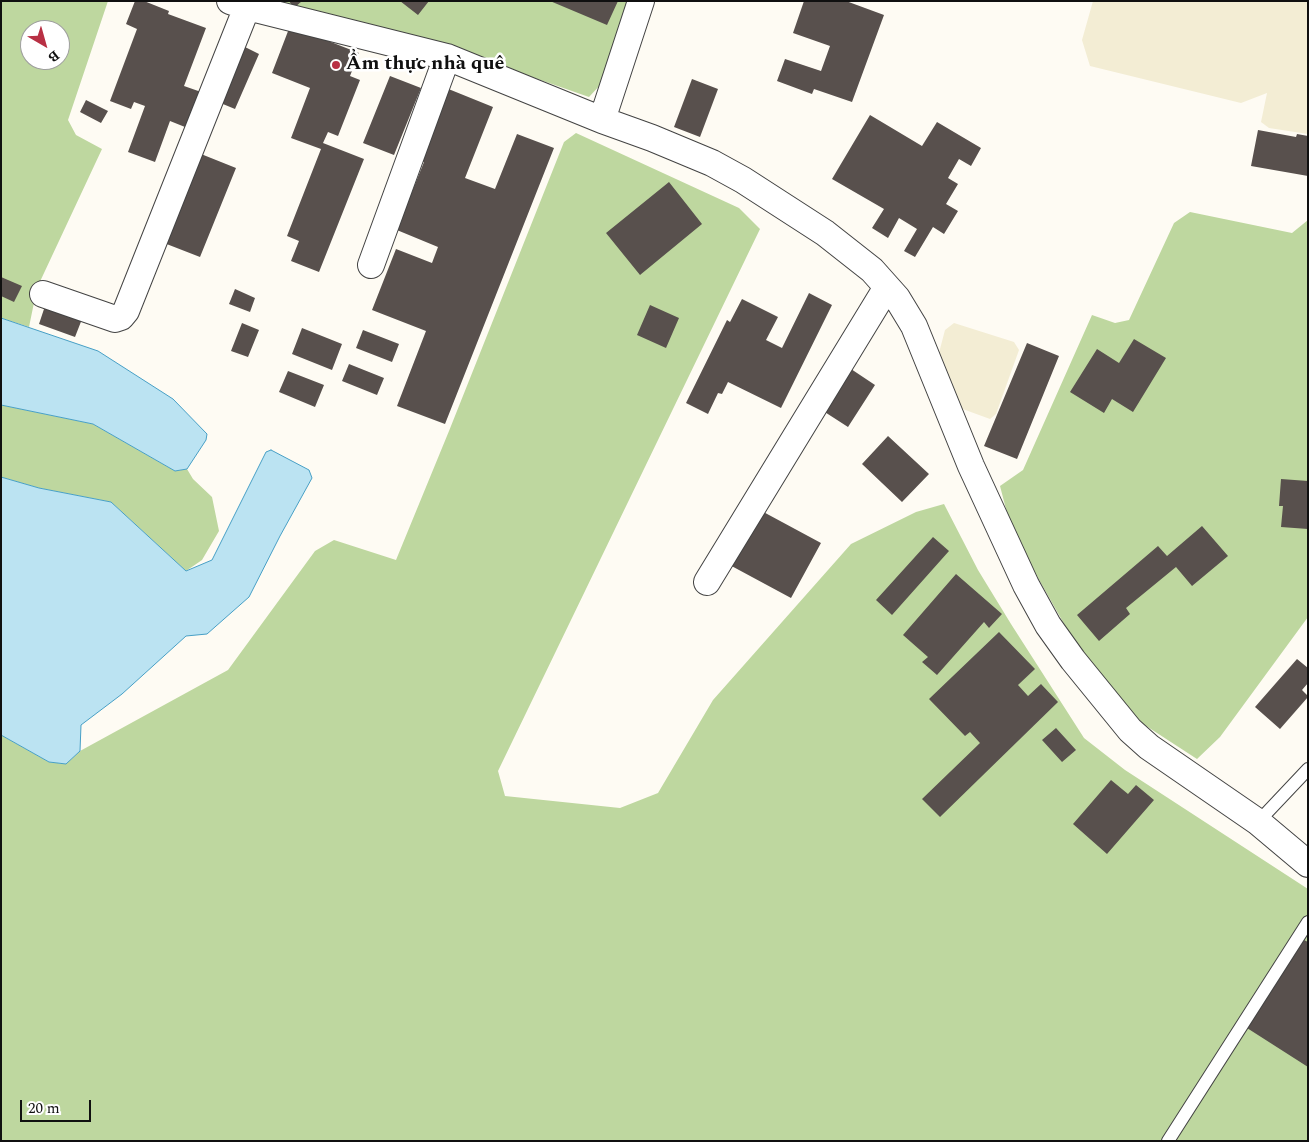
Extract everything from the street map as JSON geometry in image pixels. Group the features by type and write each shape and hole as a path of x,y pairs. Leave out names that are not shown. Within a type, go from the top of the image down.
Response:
{"street":[{"path":"602,120 641,1"},
{"path":"43,294 115,319 121,317 126,311 238,4 447,57 712,163 743,180 825,233 872,270 897,298 914,326 995,520 1026,585 1053,632 1073,660 1130,730 1149,747 1258,822 1308,864"},
{"path":"371,265 447,57"},
{"path":"708,582 887,287"}],"lane":[{"path":"1258,822 1308,769"},
{"path":"1168,1141 1308,922"}],"shaded area":[{"path":"1093,1 1308,1 1308,134 1269,128 1261,122 1267,93 1241,103 1090,66 1082,40"},
{"path":"954,323 1014,342 1019,350 996,414 990,419 949,404 935,368 945,330"}],"green space":[{"path":"1,1 108,1 68,120 76,135 102,149 37,288 29,327 1,318"},
{"path":"264,1 630,1 603,82 589,97 455,50"},
{"path":"576,133 739,208 760,229 498,771 505,796 620,808 658,793 713,700 851,544 916,512 944,504 978,570 1084,738 1125,770 1308,889 1308,1141 1,1141 1,735 49,762 66,764 80,751 228,670 315,551 334,540 396,560 564,142"},
{"path":"1190,212 1292,233 1308,220 1308,617 1220,737 1197,759 1137,720 1080,652 1012,532 1000,486 1023,470 1092,315 1115,323 1129,320 1174,223"},
{"path":"1,405 93,424 175,471 187,469 193,479 212,497 219,531 202,560 186,571 111,502 39,488 1,477"}],"water":[{"path":"1,318 98,351 173,399 207,434 206,440 187,469 175,471 93,424 1,405"},
{"path":"271,450 309,470 312,478 249,597 207,634 186,636 122,694 81,725 80,751 66,764 49,762 1,735 1,477 39,488 111,502 186,571 212,560 266,452"}],"building":[{"path":"135,1 144,1 169,11 168,14 206,28 184,86 204,93 190,129 170,121 155,162 128,152 145,106 134,102 131,109 110,101 137,29 126,24"},
{"path":"289,1 302,1 294,8"},
{"path":"400,1 429,1 418,15"},
{"path":"550,1 618,1 607,25"},
{"path":"804,1 846,1 884,15 852,102 814,89 812,94 777,81 785,59 821,71 830,46 793,33"},
{"path":"290,26 359,53 350,76 360,80 338,136 328,132 323,143 364,159 319,272 291,261 299,241 287,236 321,149 291,138 310,88 272,73"},
{"path":"243,46 259,54 235,109 218,102"},
{"path":"390,76 421,88 394,155 363,143"},
{"path":"692,79 718,89 700,137 674,127"},
{"path":"446,88 493,107 465,178 495,189 517,134 554,148 445,424 397,406 426,331 372,310 396,249 432,263 438,247 392,228 403,214 424,162 418,160"},
{"path":"86,100 108,111 101,123 80,112"},
{"path":"870,115 922,146 937,122 981,148 971,166 959,159 948,178 958,184 946,204 958,211 944,234 933,227 915,257 904,251 917,229 899,218 888,238 872,228 884,209 832,179"},
{"path":"1258,130 1296,137 1297,134 1308,136 1308,176 1251,166"},
{"path":"201,154 236,168 200,257 164,243"},
{"path":"669,182 702,224 640,275 606,233"},
{"path":"1,277 22,286 14,302 1,296"},
{"path":"235,289 255,298 250,312 229,304"},
{"path":"809,293 832,305 781,408 728,382 722,394 718,393 708,414 686,403 727,320 730,322 742,299 778,317 766,340 782,348"},
{"path":"47,300 84,314 75,337 39,324"},
{"path":"650,305 679,318 666,348 637,335"},
{"path":"242,323 259,330 248,357 231,351"},
{"path":"302,328 342,344 332,370 292,354"},
{"path":"363,330 399,344 392,362 356,348"},
{"path":"1134,339 1166,358 1133,412 1112,399 1104,413 1070,392 1097,349 1119,363"},
{"path":"1027,343 1059,356 1017,459 984,446"},
{"path":"349,364 384,378 377,395 342,381"},
{"path":"845,365 875,385 848,427 817,407"},
{"path":"288,371 324,385 315,407 279,392"},
{"path":"888,436 929,474 902,502 862,464"},
{"path":"1281,479 1308,481 1308,529 1281,527 1283,506 1279,506"},
{"path":"756,508 821,543 791,598 726,563"},
{"path":"1202,526 1228,556 1192,586 1176,567 1126,608 1130,614 1099,641 1077,615 1158,546 1167,556"},
{"path":"933,537 949,551 892,615 876,600"},
{"path":"956,574 1002,614 989,628 984,622 937,675 922,662 928,657 903,635"},
{"path":"999,632 1035,669 1018,685 1028,696 1041,684 1058,702 940,817 922,799 980,743 970,732 965,736 929,699"},
{"path":"1297,659 1308,668 1308,683 1302,690 1308,697 1280,729 1255,707"},
{"path":"1056,728 1076,750 1062,762 1042,740"},
{"path":"1111,780 1128,794 1136,785 1154,800 1107,854 1073,824"},
{"path":"1304,940 1308,942 1308,1067 1247,1028"}],"place":[{"name":"Ẩm thực nhà quê","path":"336,65"}]}
